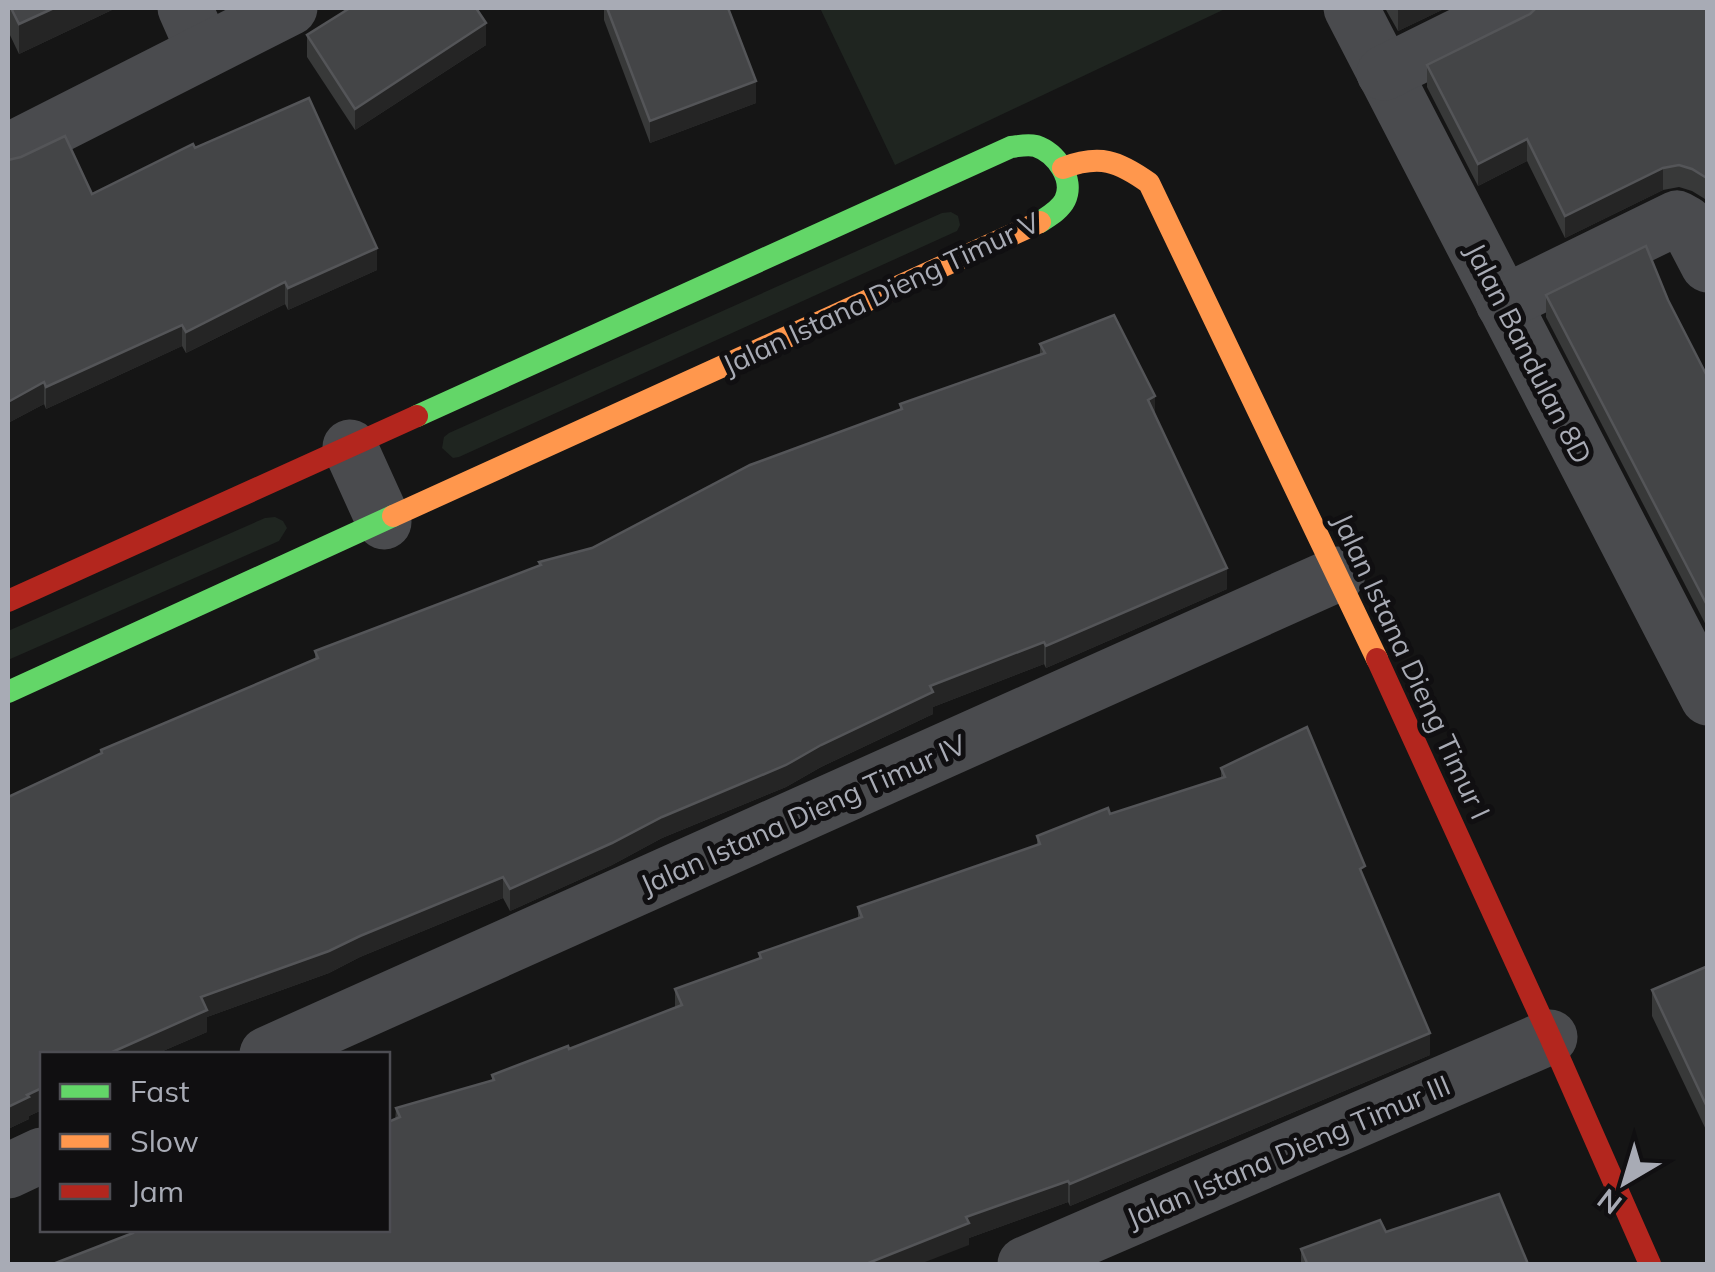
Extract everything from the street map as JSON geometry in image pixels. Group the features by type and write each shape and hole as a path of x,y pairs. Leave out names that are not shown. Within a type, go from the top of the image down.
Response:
{"street":[{"path":"8,151 194,29 290,8"},
{"name":"Jalan Bandulan 8D","path":"1351,8 1708,698"},
{"path":"1384,73 1515,8"},
{"path":"8,601 1011,148 1032,144 1048,152 1063,168"},
{"name":"Jalan Istana Dieng Timur I","path":"1063,168 1098,158 1133,170 1149,183 1338,574 1650,1264"},
{"name":"Jalan Istana Dieng Timur V","path":"8,692 1044,220 1066,196 1063,168"},
{"path":"1503,303 1677,218 1686,223 1708,265"},
{"path":"350,447 384,522"},
{"name":"Jalan Istana Dieng Timur IV","path":"272,1052 1338,574"},
{"name":"Jalan Istana Dieng Timur III","path":"1025,1264 1550,1037"},
{"path":"8,1171 40,1156"}],"shaded area":[{"path":"820,8 1227,8 895,165"},
{"path":"951,212 958,216 957,231 459,457 453,458 442,448 449,433"},
{"path":"275,517 287,528 279,541 8,660 8,631 265,518"}],"building":[{"path":"11,8 54,8 19,24"},
{"path":"350,8 476,8 486,23 355,109 307,35"},
{"path":"607,8 728,8 756,81 650,121"},
{"path":"1536,8 1708,8 1708,176 1679,165 1663,168 1565,216 1527,139 1478,164 1427,65"},
{"path":"309,98 377,248 288,288 285,282 186,332 182,325 46,387 44,382 8,402 8,160 65,136 92,194 193,144 195,148"},
{"path":"1646,246 1668,300 1708,378 1708,607 1546,295"},
{"path":"1114,315 1155,396 1148,400 1227,568 1046,646 1044,642 930,686 933,692 786,765 662,817 510,889 503,877 329,951 201,997 207,1010 112,1052 40,1052 40,1089 8,1107 8,797 102,753 101,750 318,658 315,651 541,565 539,562 592,548 750,465 902,409 900,404 1045,353 1040,344"},
{"path":"1307,727 1365,866 1360,869 1430,1033 1070,1184 1068,1181 966,1217 969,1223 866,1264 53,1264 133,1232 390,1232 390,1121 400,1117 396,1108 494,1080 492,1075 682,1005 675,989 761,958 759,953 862,917 858,907 1040,844 1037,836 1108,808 1110,814 1225,777 1221,768"},
{"path":"1708,966 1708,1109 1652,990"},
{"path":"1499,1194 1528,1264 1302,1264 1307,1263 1301,1249 1380,1220 1386,1232"}],"traffic: fast":[{"path":"417,416 1011,147 1036,146 1062,168 1068,184 1065,200 1040,222"},
{"path":"8,692 393,516"}],"traffic: slow":[{"path":"1063,168 1088,161 1108,162 1149,183 1377,659"},
{"path":"393,516 1040,222"}],"traffic: jam":[{"path":"8,601 417,416"},
{"path":"1377,659 1650,1264"}]}
